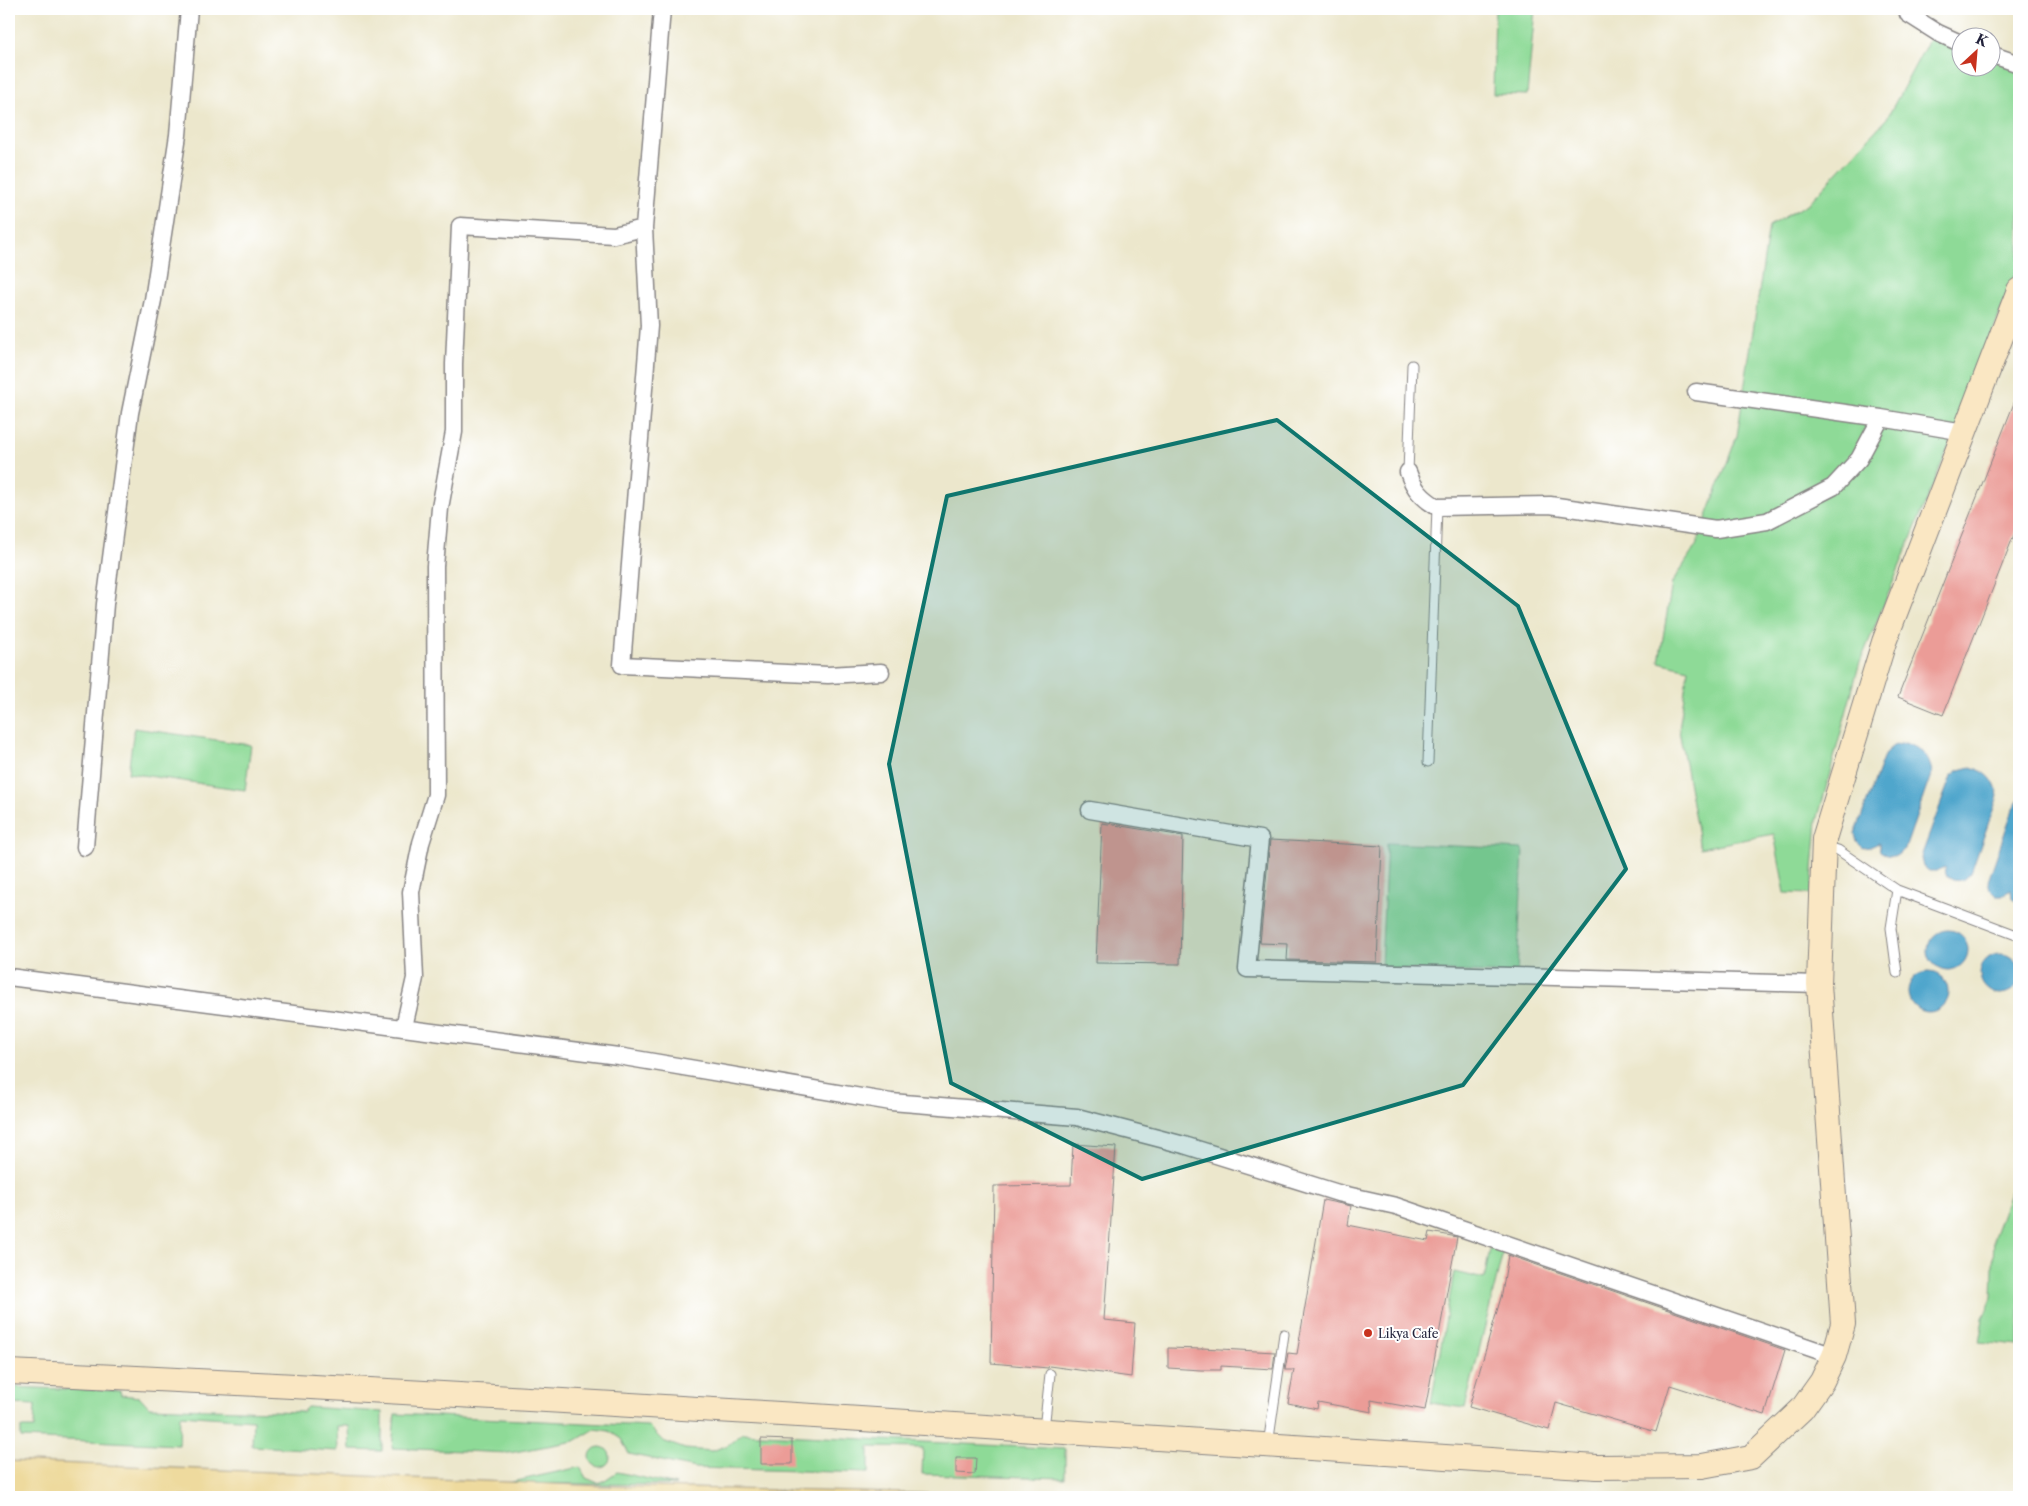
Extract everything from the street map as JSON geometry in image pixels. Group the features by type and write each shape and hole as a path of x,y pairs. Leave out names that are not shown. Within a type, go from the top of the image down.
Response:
{"street":[{"path":"85,847 105,604 130,413 154,300 178,135 189,9"},
{"path":"662,9 644,228 649,326 622,665 828,676 881,672"},
{"path":"1910,9 1908,14 1950,38"},
{"path":"2000,57 2019,64"},
{"path":"404,1027 414,978 411,892 421,843 436,795 435,566 440,508 454,432 454,364 460,226 614,235 644,228"},
{"path":"9,1372 312,1386 1044,1430 1597,1467 1702,1466 1751,1457 1802,1409 1822,1381 1834,1356 1843,1324 1842,1286 1819,984 1824,839 1884,642 2019,290"},
{"path":"1696,392 1881,418 1964,432"},
{"path":"1408,472 1412,485 1423,498 1437,506 1550,505 1716,529 1767,521 1833,487 1859,459 1881,418"},
{"path":"1090,810 1260,839 1247,969 1819,984"},
{"path":"9,977 618,1056 891,1102 1077,1117 1184,1144 1338,1192 1396,1206 1834,1356"}],"lane":[{"path":"1408,472 1412,364"},
{"path":"1428,762 1437,506"},
{"path":"1824,846 1838,850 1897,890 2019,936"},
{"path":"1897,890 1891,928 1897,973"},
{"path":"1268,1445 1284,1334"},
{"path":"1044,1430 1050,1374"}],"highlighted area":[{"path":"1277,420 1518,606 1626,869 1463,1085 1142,1179 951,1083 889,764 947,496"}],"green space":[{"path":"1495,9 1535,9 1527,95 1493,94"},
{"path":"1931,36 1950,43 1950,78 2000,78 2000,62 2019,69 2019,263 1958,424 1859,665 1817,821 1811,894 1785,893 1774,834 1700,848 1679,730 1688,669 1659,662 1672,583 1696,546 1737,436 1769,226 1809,203 1887,118"},
{"path":"134,728 251,745 245,790 128,773"},
{"path":"1387,843 1523,849 1517,974 1381,968"},
{"path":"2019,1153 2019,1346 1979,1342 1983,1319 1992,1297 1994,1237 2014,1182"},
{"path":"1491,1244 1504,1248 1465,1408 1431,1403 1454,1272 1484,1279"},
{"path":"9,1387 120,1391 121,1395 140,1397 149,1407 302,1412 307,1407 382,1412 382,1451 350,1450 349,1426 337,1426 338,1451 252,1446 253,1420 180,1415 179,1445 21,1438 21,1428 34,1428 35,1405 9,1404"},
{"path":"395,1414 648,1426 663,1441 685,1449 712,1451 728,1445 743,1433 1065,1449 1065,1478 922,1474 923,1448 869,1447 869,1473 695,1468 629,1454 621,1439 609,1431 595,1429 575,1441 509,1453 392,1448"},
{"path":"600,1447 607,1450 610,1457 607,1464 600,1467 593,1464 590,1457 593,1450"},
{"path":"580,1467 586,1478 598,1483 617,1472 676,1485 507,1483"}],"sand":[{"path":"9,1461 602,1486 1081,1497 9,1497"}],"water":[{"path":"1905,743 1916,747 1923,753 1929,761 1932,772 1905,849 1896,856 1887,855 1880,851 1879,843 1863,848 1857,842 1855,834 1885,753 1893,746"},
{"path":"1971,767 1982,771 1989,777 1995,785 1998,796 1971,873 1962,880 1953,879 1946,875 1945,867 1936,871 1929,871 1923,866 1921,857 1951,776 1959,770"},
{"path":"2019,799 2019,903 2012,899 2011,890 2002,895 1996,895 1990,889 1988,881 2013,809"},
{"path":"1944,930 1952,930 1959,933 1965,939 1968,950 1965,961 1959,967 1952,970 1944,970 1937,967 1931,961 1928,954 1928,946 1931,939 1937,933"},
{"path":"1996,954 2004,954 2011,957 2017,963 2020,974 2017,985 2011,991 2004,994 1996,994 1989,991 1983,985 1980,978 1980,970 1983,963 1989,957"},
{"path":"1924,972 1932,972 1939,975 1945,981 1948,992 1945,1003 1939,1009 1932,1012 1924,1012 1917,1009 1911,1003 1908,996 1908,988 1911,981 1917,975"}],"building":[{"path":"2018,393 2019,522 1943,715 1898,697"},
{"path":"1102,823 1183,836 1180,964 1096,963"},
{"path":"1270,840 1382,846 1377,962 1287,960 1288,944 1260,943"},
{"path":"1073,1144 1116,1147 1104,1320 1135,1323 1131,1377 1049,1366 1048,1368 991,1363 994,1186 1071,1185"},
{"path":"1323,1200 1351,1206 1348,1225 1428,1241 1430,1232 1457,1237 1425,1410 1371,1400 1372,1412 1318,1402 1317,1409 1288,1403 1294,1370 1285,1370 1288,1353 1297,1354"},
{"path":"1508,1255 1785,1350 1765,1415 1670,1385 1656,1432 1556,1403 1549,1430 1469,1407 1502,1294"},
{"path":"1168,1348 1275,1352 1273,1369 1221,1366 1221,1370 1168,1368"},
{"path":"761,1439 792,1440 792,1464 761,1464"},
{"path":"956,1458 976,1458 975,1474 956,1473"}],"place":[{"name":"Likya Cafe","path":"1368,1333"}]}
